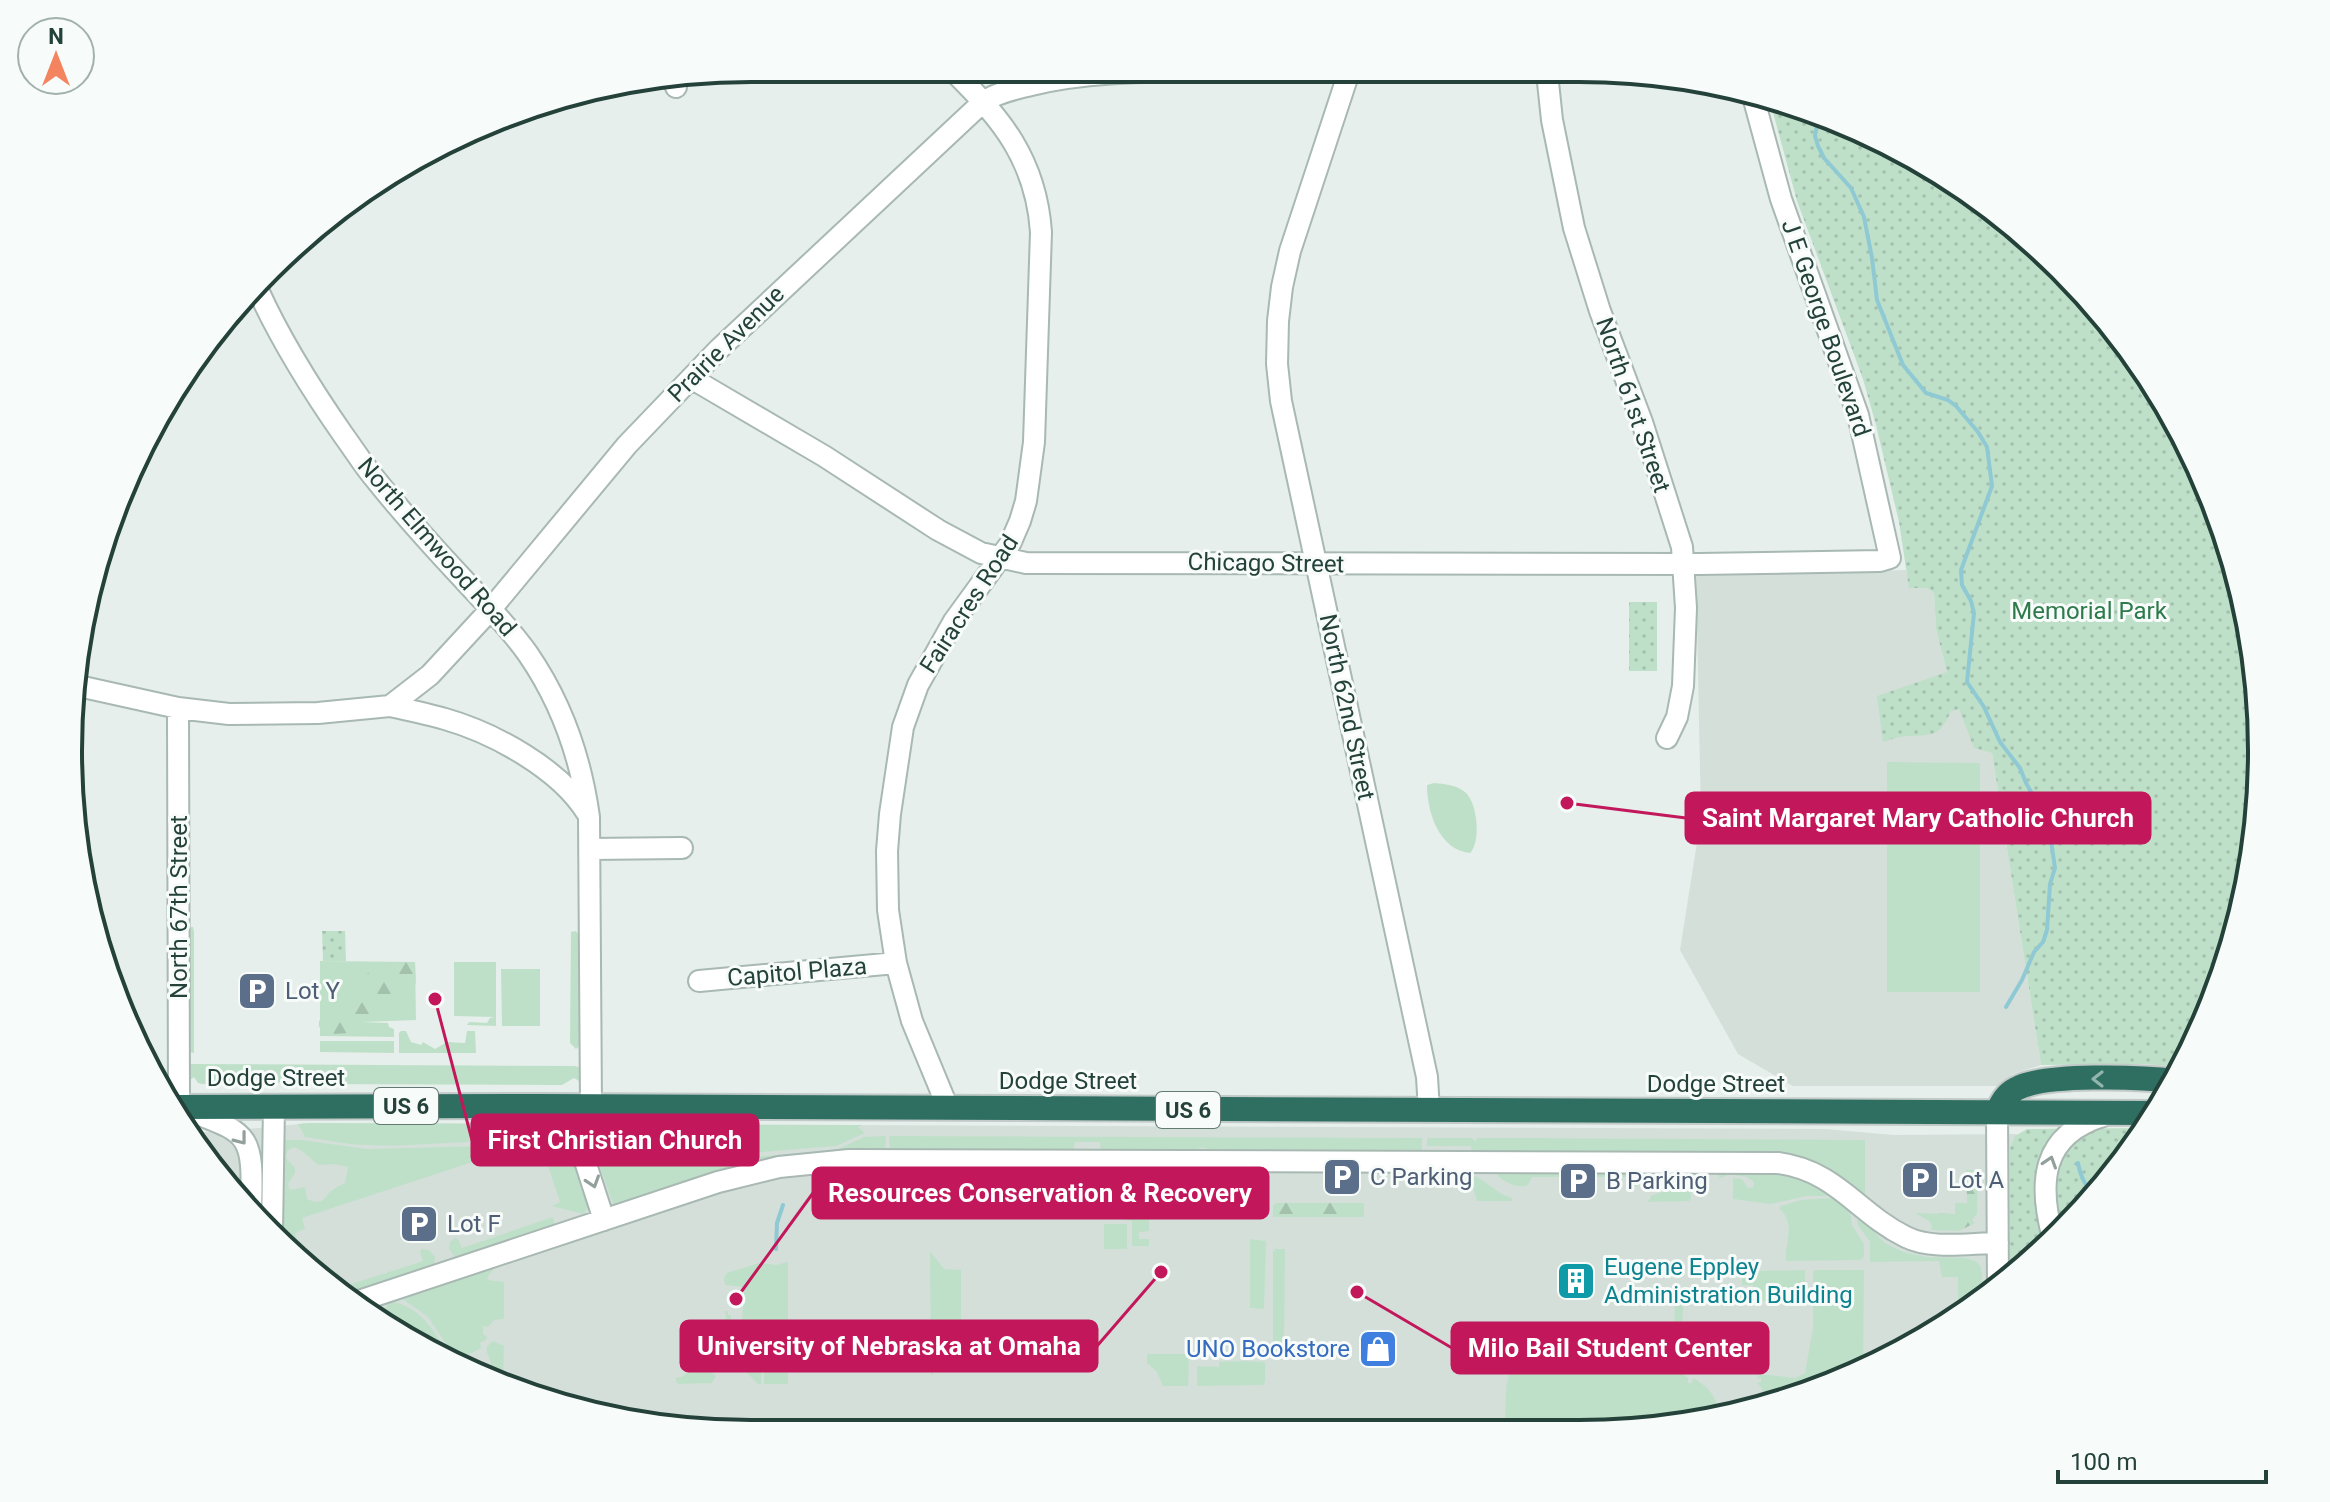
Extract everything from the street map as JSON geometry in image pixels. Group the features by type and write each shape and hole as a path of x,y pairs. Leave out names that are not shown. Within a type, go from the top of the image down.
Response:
{"highway":[{"path":"1997,1112 2012,1090 2036,1081 2161,1081"},
{"name":"Dodge Street","path":"185,1107 2141,1113"}],"street":[{"name":"Fairacres Road","path":"948,1108 912,1021 896,963 888,910 887,851 893,783 903,727 918,685 937,648 1000,558 1020,521 1030,479 1034,442 1041,232 1037,200 1018,148 984,101 964,82"},
{"path":"984,101 1005,91 1044,82"},
{"name":"North 62nd Street","path":"1346,82 1290,251 1278,321 1277,364 1281,401 1427,1077 1429,1111"},
{"name":"North 61st Street","path":"1548,82 1554,134 1574,228 1682,547 1686,608 1683,686 1677,717 1667,738"},
{"name":"Prairie Avenue","path":"390,706 430,675 491,609 627,445 691,378 984,101"},
{"name":"J E George Boulevard","path":"1756,106 1781,199 1858,415 1890,558"},
{"name":"North Elmwood Road","path":"261,296 320,401 373,476 527,653 554,699 575,754 589,817 591,1107"},
{"name":"Chicago Street","path":"691,378 824,456 938,530 981,553 1026,563 1683,564 1880,561 1890,558"},
{"path":"85,687 178,708 229,714 318,713 390,706 447,719 511,748 567,787 589,817"},
{"name":"North 67th Street","path":"176,1093 178,708"},
{"path":"590,849 682,848"},
{"name":"Capitol Plaza","path":"699,981 896,963"},
{"path":"272,1218 274,1106"},
{"path":"539,1106 570,1134 582,1152 604,1220"},
{"path":"188,1111 227,1126 244,1138 249,1147 251,1195"},
{"path":"1997,1112 1998,1272"},
{"path":"2051,1225 2045,1190 2046,1174 2055,1147 2085,1122 2112,1114"},
{"path":"367,1298 742,1175 832,1161 1778,1163 1793,1165 1827,1179 1907,1237 1939,1243 1998,1243"}],"shaded area":[{"path":"1906,570 1910,588 1927,588 1934,593 1936,629 1947,672 1992,753 2041,1065 2013,1074 1997,1086 1793,1086 1738,1054 1680,950 1701,817 1696,576"},
{"path":"309,1123 1825,1129 1894,1135 2017,1134 2010,1148 2010,1262 1951,1307 1875,1351 1794,1384 1710,1407 1623,1419 1579,1420 751,1420 664,1414 578,1397 495,1369 416,1330 344,1282 278,1224 248,1192 201,1132"}],"green space":[{"name":"Memorial Park","path":"1773,111 1875,151 1951,195 1986,220 2052,278 2110,344 2158,417 2197,495 2225,578 2235,620 2247,707 2247,795 2235,882 2225,924 2197,1007 2169,1066 2041,1065 1992,753 1974,748 1959,709 1951,711 1935,732 1883,742 1877,696 1947,672 1936,629 1934,593 1927,588 1909,588 1899,522 1863,379 1797,201"},
{"path":"1629,602 1657,602 1657,671 1629,671"},
{"path":"1887,762 1980,763 1980,992 1887,992"},
{"path":"1434,783 1458,788 1469,797 1477,832 1470,853 1450,845 1437,828 1429,807 1427,785"},
{"path":"187,927 193,927 194,932 194,1053 188,1052"},
{"path":"322,931 345,931 346,961 323,961"},
{"path":"571,932 581,935 581,1045 576,1049 570,1043"},
{"path":"320,961 415,962 416,1020 362,1022 388,1023 394,1029 394,1037 320,1036"},
{"path":"379,962 415,962 416,983 411,989 401,989 399,1011 395,1015 370,1015 360,1019 348,1033 335,1034 319,1027 319,1021 352,1001 361,980"},
{"path":"454,962 496,962 496,1026 467,1025 469,1022 487,1023 495,1017 454,1016"},
{"path":"501,969 540,969 540,1026 502,1026"},
{"path":"401,1031 406,1031 411,1042 421,1045 423,1042 435,1049 447,1042 465,1043 467,1031 475,1031 476,1053 399,1053"},
{"path":"320,1041 394,1041 394,1053 320,1052"},
{"path":"191,1064 581,1068 579,1081 574,1078 562,1085 302,1084 291,1078 275,1084 202,1084 194,1077 189,1081 186,1068"},
{"path":"298,1124 539,1124 546,1125 570,1147 530,1142 529,1125 519,1127 519,1134 527,1134 524,1142 388,1146 305,1137"},
{"path":"584,1124 862,1125 858,1127 865,1133 836,1146 739,1154 653,1144 602,1144 597,1134 585,1136"},
{"path":"2131,1128 2082,1192 2010,1262 2010,1148 2015,1136 2027,1129"},
{"path":"886,1136 885,1151 614,1206 590,1149 654,1147 740,1158 836,1150 864,1137"},
{"path":"889,1136 1422,1138 1422,1150 1437,1150 1435,1153 1207,1153 1206,1148 1199,1148 1197,1153 1101,1152 1100,1142 1075,1142 1073,1152 890,1151"},
{"path":"1427,1138 1471,1138 1476,1141 1477,1138 1865,1140 1865,1194 1826,1169 1472,1153 1471,1146 1427,1146"},
{"path":"284,1140 367,1149 517,1145 518,1159 510,1161 506,1151 302,1218 305,1229 295,1233 298,1243 283,1229","holes":["294,1147 318,1165 348,1167 345,1183 320,1201 307,1199 305,1187 290,1190 288,1184 295,1168 286,1158 287,1151"]},
{"path":"521,1145 573,1151 590,1206 583,1214 552,1206 560,1202 543,1151 521,1158"},
{"path":"1966,1170 1978,1170 1977,1214 1972,1220 1975,1223 1959,1231 1931,1230 1929,1221 1915,1213 1955,1214 1955,1203 1967,1203"},
{"path":"1719,1171 1794,1173 1835,1196 1806,1196 1771,1204 1733,1199 1733,1178 1742,1179 1748,1188 1753,1187 1754,1182 1733,1173 1720,1178"},
{"path":"1498,1172 1662,1172 1658,1180 1633,1187 1629,1177 1532,1177 1528,1185 1521,1186 1505,1181 1498,1176"},
{"path":"1691,1174 1689,1201 1648,1202 1651,1196 1673,1188"},
{"path":"1472,1175 1512,1198 1512,1201 1477,1201 1470,1178"},
{"path":"1142,1195 1157,1196 1157,1204 1149,1204 1149,1231 1139,1232 1139,1239 1149,1239 1149,1246 1132,1246 1132,1221 1125,1220 1125,1211 1131,1201"},
{"path":"1829,1198 1850,1210 1852,1225 1864,1244 1864,1257 1860,1260 1786,1261 1789,1227 1779,1208 1801,1200"},
{"path":"1276,1203 1364,1203 1364,1217 1273,1217"},
{"path":"553,1217 555,1227 460,1258 449,1249 450,1242 455,1238 462,1248"},
{"path":"1861,1219 1885,1243 1903,1252 1927,1257 1966,1258 1977,1262 1981,1267 1983,1284 1958,1302 1958,1277 1942,1277 1939,1261 1870,1262 1870,1242 1857,1220"},
{"path":"1104,1224 1127,1224 1127,1249 1104,1249"},
{"path":"1250,1239 1266,1241 1264,1309 1250,1308"},
{"path":"422,1249 429,1250 435,1257 430,1268 358,1292 348,1285 423,1261"},
{"path":"1275,1249 1285,1249 1284,1347 1273,1347"},
{"path":"930,1251 944,1269 961,1270 961,1339 953,1347 950,1359 931,1376"},
{"path":"788,1262 788,1341 762,1343 761,1384 739,1365 733,1349 723,1345 708,1354 708,1369 716,1376 712,1383 678,1384 675,1378 688,1372 688,1320 708,1322 726,1319 725,1311 728,1311 731,1322 742,1322 744,1287 725,1285 727,1273 759,1263 776,1265"},
{"path":"494,1268 487,1278 504,1282 504,1319 494,1320 488,1327 483,1326 483,1334 487,1336 480,1343 481,1348 470,1354 460,1353 448,1347 428,1317 403,1299"},
{"path":"1805,1270 1805,1300 1753,1301 1753,1285 1742,1285 1742,1271"},
{"path":"1864,1270 1863,1356 1765,1393 1757,1383 1761,1382 1757,1378 1760,1374 1795,1378 1805,1373 1813,1328 1813,1272"},
{"path":"1675,1296 1683,1296 1681,1354 1611,1354 1606,1351 1606,1348 1636,1348 1637,1352 1674,1349"},
{"path":"393,1302 412,1310 441,1343 384,1310"},
{"path":"1246,1334 1246,1361 1265,1362 1263,1385 1197,1386 1197,1366 1219,1367 1219,1362 1245,1361"},
{"path":"493,1341 504,1346 503,1372 491,1367 487,1353"},
{"path":"764,1344 788,1344 788,1384 764,1384"},
{"path":"1147,1354 1189,1354 1188,1386 1163,1386 1157,1372 1147,1363"},
{"path":"1514,1364 1522,1367 1522,1364 1549,1364 1549,1368 1554,1364 1574,1365 1574,1368 1579,1365 1601,1368 1601,1365 1622,1365 1627,1368 1627,1365 1648,1365 1653,1368 1653,1365 1671,1365 1688,1378 1688,1383 1692,1383 1693,1378 1708,1389 1717,1405 1623,1419 1504,1420 1510,1371"}],"waterway":[{"path":"1817,126 1815,136 1824,158 1851,188 1864,217 1877,300 1903,365 1926,393 1956,406 1987,447 1992,486 1961,570 1962,585 1974,613 1967,682 1984,707 2000,742 2020,768 2043,813 2055,868 2043,942 2034,952 2006,1007"},
{"path":"2078,1163 2087,1186"},
{"path":"776,1249 777,1223 783,1205"}],"place":[{"name":"Saint Margaret Mary Catholic Church","path":"1567,803"},
{"name":"Lot Y","path":"257,991"},
{"name":"First Christian Church","path":"435,999"},
{"name":"C Parking","path":"1342,1177"},
{"name":"Lot A","path":"1920,1180"},
{"name":"B Parking","path":"1578,1181"},
{"name":"Lot F","path":"419,1224"},
{"name":"University of Nebraska at Omaha","path":"1161,1272"},
{"name":"Eugene Eppley Administration Building","path":"1576,1281"},
{"name":"Milo Bail Student Center","path":"1357,1292"},
{"name":"Resources Conservation & Recovery","path":"736,1299"},
{"name":"UNO Bookstore","path":"1378,1349"}]}
